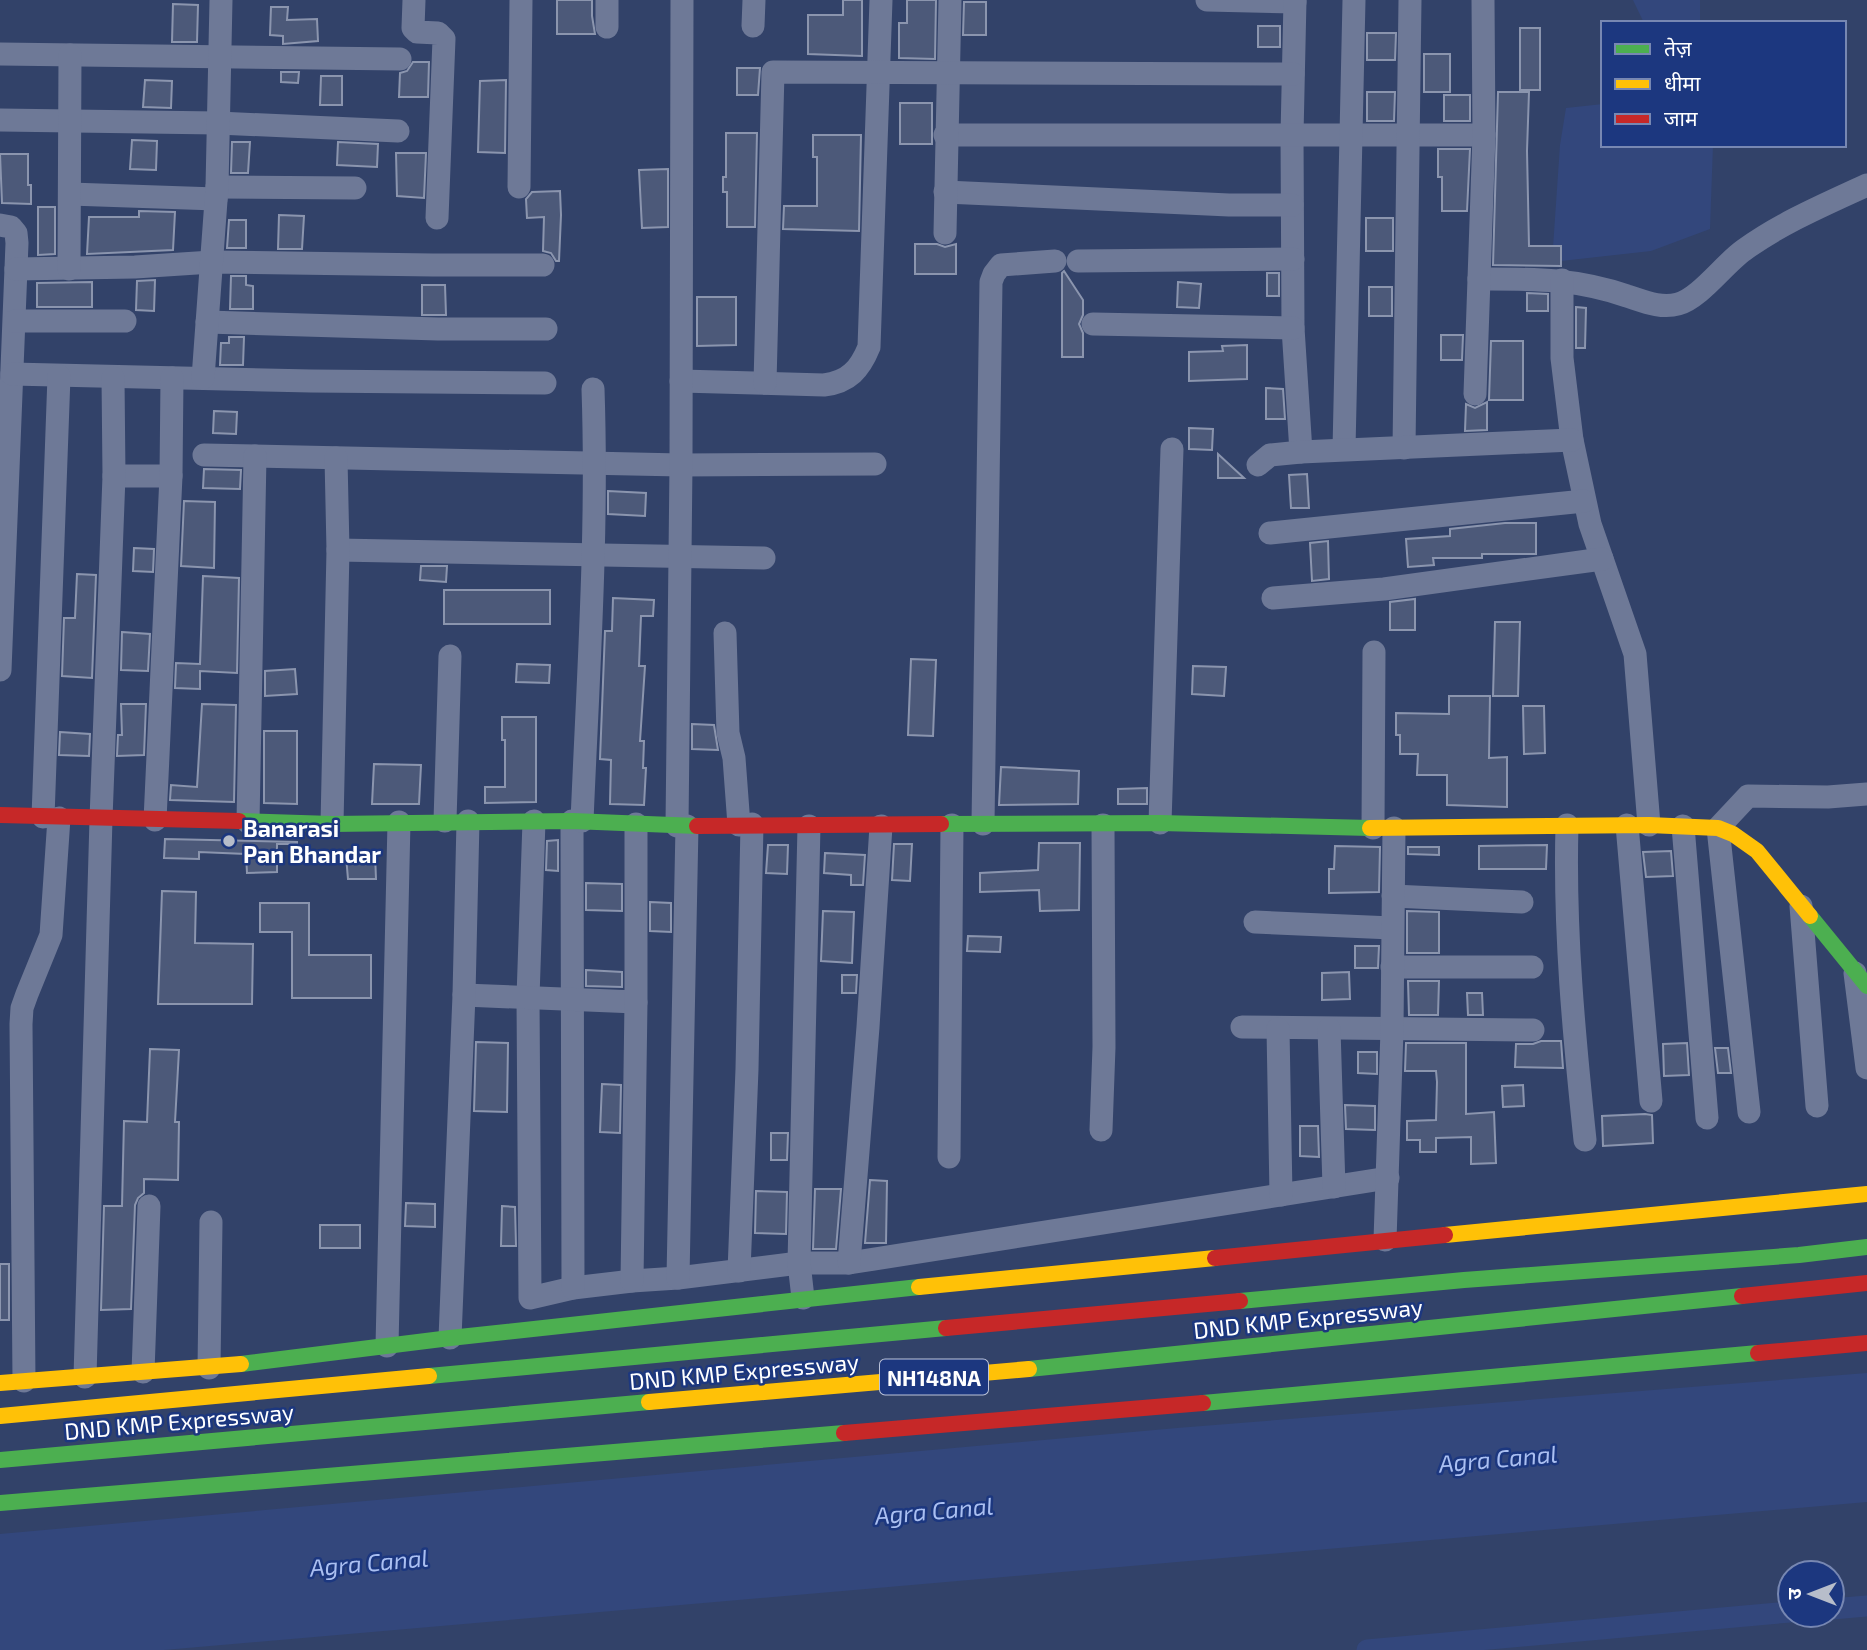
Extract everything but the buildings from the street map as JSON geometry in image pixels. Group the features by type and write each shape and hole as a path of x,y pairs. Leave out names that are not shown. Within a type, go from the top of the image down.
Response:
{"main road":[{"path":"0,815 332,824 577,821 682,827 1160,823 1383,828 1567,825 1718,828 1733,834 1757,851 1861,980"},
{"path":"0,1383 209,1368 555,1325 803,1298 1867,1194"},
{"name":"DND KMP Expressway","path":"0,1416 1464,1280 1799,1255 1867,1247"},
{"name":"DND KMP Expressway","path":"0,1460 1115,1361 1867,1283"},
{"path":"0,1503 1450,1382 1867,1343"}],"street":[{"path":"203,377 217,193 221,0"},
{"path":"414,0 413,28 417,32 438,33 443,39 437,218"},
{"path":"519,187 521,0"},
{"path":"607,0 607,27"},
{"path":"678,1278 682,827 679,555 682,0"},
{"path":"752,26 754,0"},
{"path":"681,381 836,383 854,373 862,364 869,347 881,0"},
{"path":"944,233 950,0"},
{"path":"1207,0 1295,1 1292,135 1293,328 1301,452"},
{"path":"1344,449 1354,0"},
{"path":"1404,448 1410,0"},
{"path":"1475,394 1484,135 1483,0"},
{"path":"0,54 400,59"},
{"path":"69,269 70,55"},
{"path":"765,383 773,72 1293,74"},
{"path":"0,120 218,122 398,131"},
{"path":"945,135 1484,135"},
{"path":"1479,279 1562,279 1664,306 1678,304 1694,295 1727,263 1763,237 1867,185"},
{"path":"70,194 355,188"},
{"path":"945,192 1229,205 1292,205"},
{"path":"0,225 11,227 16,233 15,321 0,670"},
{"path":"1078,261 1293,260"},
{"path":"983,824 991,282 993,274 1001,265 1055,261"},
{"path":"16,270 212,262 543,265"},
{"path":"1562,279 1563,372 1572,440 1584,501 1635,654 1638,825 1651,1101"},
{"path":"15,321 125,321"},
{"path":"207,322 438,329 546,329"},
{"path":"1093,324 1293,328"},
{"path":"12,374 545,383"},
{"path":"24,1381 22,1016 27,994 51,935 59,376"},
{"path":"85,1377 114,476 113,377"},
{"path":"155,820 171,476 172,377"},
{"path":"555,1325 565,1290 577,821 593,555 593,389"},
{"path":"1258,466 1270,455 1301,452 1572,440"},
{"path":"1160,823 1172,449"},
{"path":"204,455 595,464 875,464"},
{"path":"248,822 255,456"},
{"path":"332,824 338,550 336,458"},
{"path":"114,476 171,476"},
{"path":"1270,533 1584,501"},
{"path":"338,550 764,558"},
{"path":"1273,597 1384,589 1602,559"},
{"path":"725,633 728,733 746,825 747,1069 739,1270"},
{"path":"1374,652 1383,828 1393,896 1392,1030 1385,1240"},
{"path":"450,656 464,995 450,1338"},
{"path":"1749,1112 1718,828 1748,796 1828,797 1867,794"},
{"path":"534,821 527,997 530,1298 632,1280 678,1278 799,1263 849,1263 1388,1178"},
{"path":"387,1346 399,822"},
{"path":"632,1280 636,824"},
{"path":"949,1157 952,825"},
{"path":"1101,1130 1104,1047 1103,825"},
{"path":"1567,825 1565,898 1585,1140"},
{"path":"803,1298 799,1263 809,826"},
{"path":"849,1263 881,826"},
{"path":"1683,826 1707,1118"},
{"path":"1393,896 1522,902"},
{"path":"1801,906 1817,1106"},
{"path":"1255,922 1392,928"},
{"path":"1392,967 1532,967"},
{"path":"1861,980 1867,1068"},
{"path":"464,995 636,1002"},
{"path":"1242,1027 1533,1030"},
{"path":"1278,1029 1280,1195"},
{"path":"1329,1029 1334,1187"},
{"path":"143,1372 149,1206"},
{"path":"209,1368 211,1222"}],"water":[{"path":"1633,0 1700,0 1700,21 1643,21"},
{"path":"1601,104 1601,147 1713,147 1710,229 1651,251 1552,262 1560,145 1566,108"},
{"name":"Agra Canal","path":"1867,1373 1867,1502 164,1650 0,1650 0,1534 1177,1428"}],"waterway":[{"path":"1846,1608 1867,1606"},
{"path":"1367,1650 1776,1613"}],"traffic: fast":[{"path":"239,821 332,824 572,821 697,826"},
{"path":"941,824 1160,823 1370,828"},
{"path":"1810,916 1867,986"},
{"path":"1240,1301 1464,1280 1799,1255 1867,1247"},
{"path":"241,1364 450,1338 919,1287"},
{"path":"1029,1369 1742,1296"},
{"path":"429,1376 946,1328"},
{"path":"1203,1403 1758,1353"},
{"path":"0,1460 649,1402"},
{"path":"0,1503 844,1433"}],"traffic: slow":[{"path":"1370,828 1649,825 1718,828 1733,834 1757,851 1810,916"},
{"path":"1445,1235 1867,1194"},
{"path":"919,1287 1215,1258"},
{"path":"0,1383 241,1364"},
{"path":"649,1402 1029,1369"},
{"path":"0,1416 429,1376"}],"traffic: jam":[{"path":"0,815 239,821"},
{"path":"697,826 941,824"},
{"path":"1215,1258 1445,1235"},
{"path":"1742,1296 1867,1283"},
{"path":"946,1328 1240,1301"},
{"path":"1758,1353 1867,1343"},
{"path":"844,1433 1203,1403"}],"place":[{"name":"Banarasi Pan Bhandar","path":"229,841"}]}
